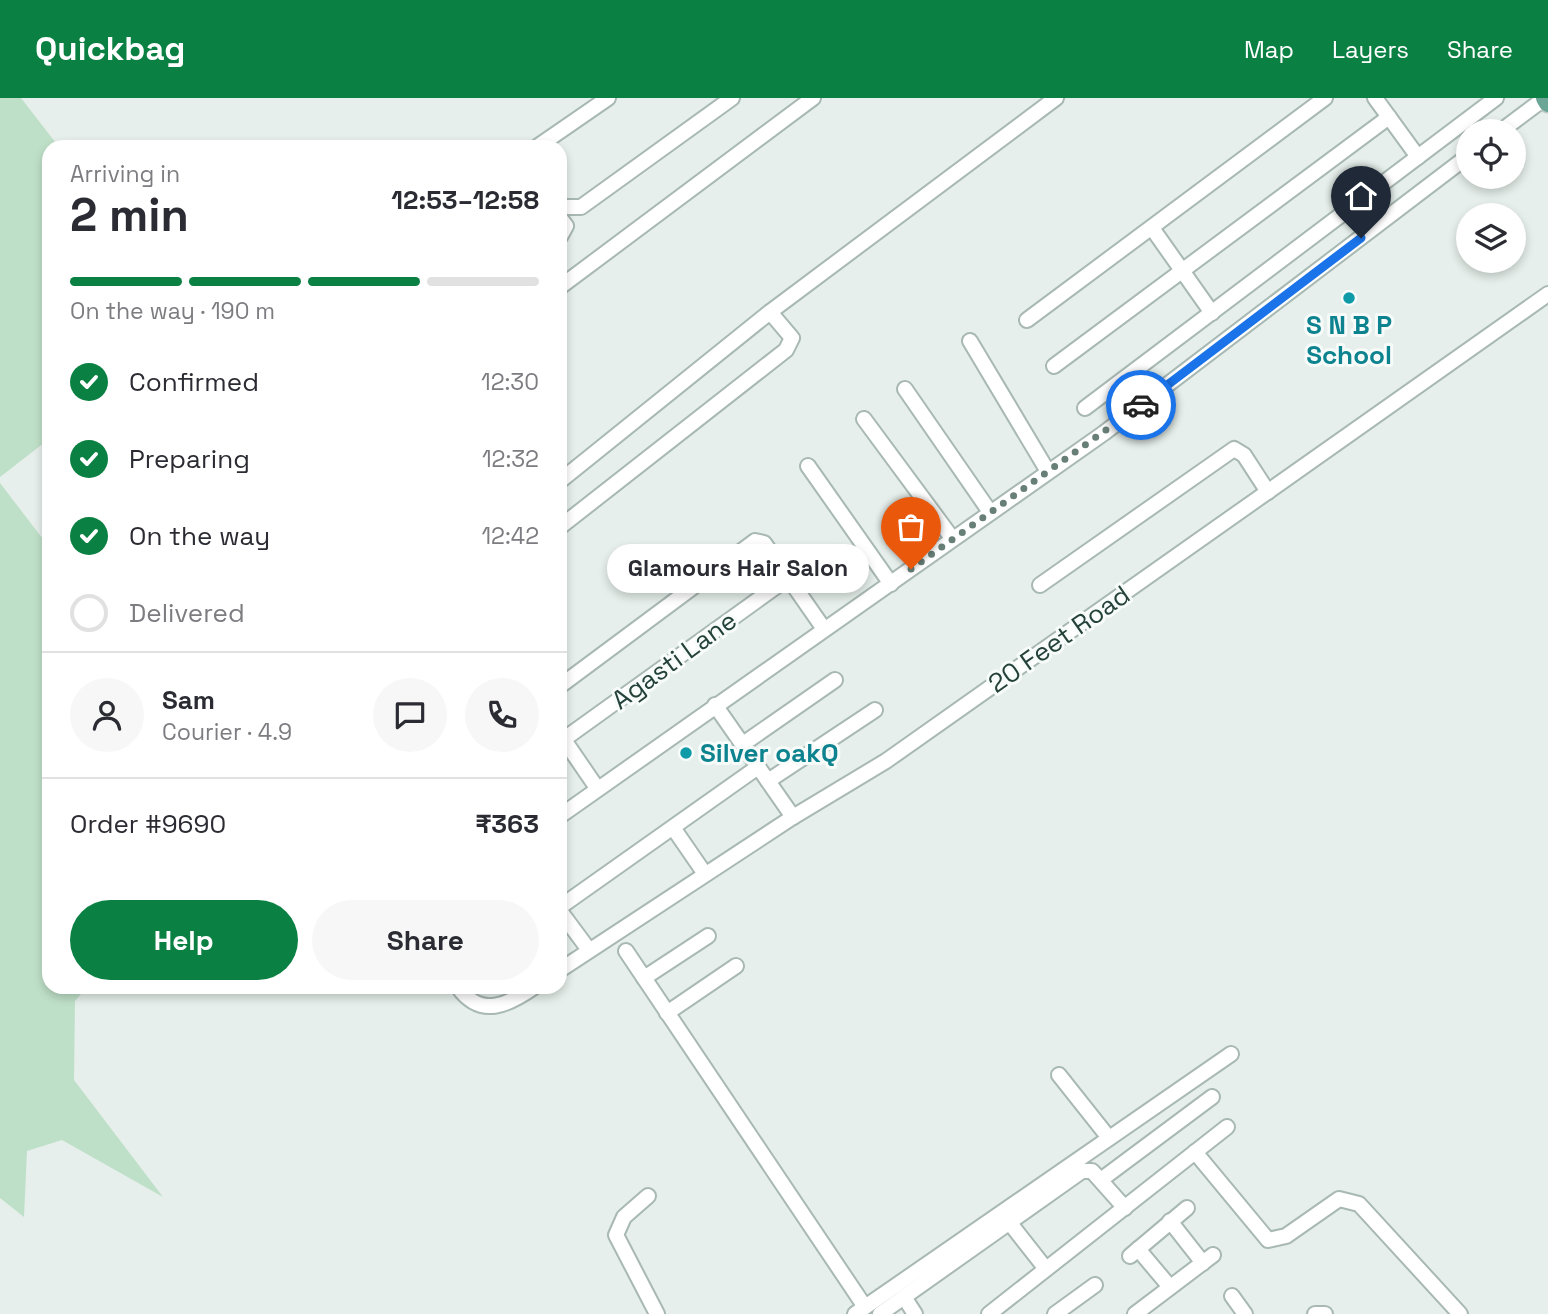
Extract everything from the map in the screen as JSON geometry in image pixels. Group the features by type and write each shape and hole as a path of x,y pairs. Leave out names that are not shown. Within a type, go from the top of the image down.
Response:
{"main road":[{"path":"1545,98 1548,103"}],"street":[{"path":"547,140 608,98"},
{"path":"567,207 581,207 732,98"},
{"path":"567,282 813,98"},
{"path":"567,475 770,312 1056,98"},
{"path":"1027,320 1325,98"},
{"path":"1375,98 1418,157"},
{"path":"1085,408 1496,98"},
{"path":"1517,119 1545,98"},
{"path":"1054,366 1389,117"},
{"path":"567,811 891,584 1047,470 1104,433 1456,165"},
{"path":"1152,228 1212,313"},
{"name":"20 Feet Road","path":"567,965 793,817 886,761 1548,294"},
{"path":"567,522 786,350 792,338 770,312"},
{"path":"970,341 1047,470"},
{"path":"905,389 990,512"},
{"path":"864,419 951,538"},
{"path":"1040,585 1234,449 1244,455 1268,492"},
{"path":"808,467 891,584"},
{"path":"567,681 755,541 764,543 824,629"},
{"name":"Agasti Lane","path":"567,734 788,579"},
{"path":"743,744 835,680"},
{"path":"715,705 793,817"},
{"path":"768,781 875,710"},
{"path":"567,746 597,788"},
{"path":"567,904 758,767"},
{"path":"674,828 705,874"},
{"path":"567,919 589,950"},
{"path":"644,978 708,936"},
{"path":"626,951 860,1310 1231,1054"},
{"path":"667,1013 736,966"},
{"path":"465,994 472,1002 488,1007 510,1003 524,994"},
{"path":"1059,1075 1109,1138"},
{"path":"1102,1179 1212,1097"},
{"path":"989,1314 1227,1127"},
{"path":"1195,1152 1268,1240 1286,1236 1339,1199 1359,1204 1460,1314"},
{"path":"880,1314 1082,1171 1092,1171 1102,1179 1125,1208"},
{"path":"648,1196 624,1217 616,1235 657,1314"},
{"path":"1170,1287 1134,1252 1187,1208"},
{"path":"1135,1314 1208,1259 1170,1221"},
{"path":"1010,1222 1046,1269"},
{"path":"1055,1314 1095,1285"},
{"path":"1232,1296 1245,1314"},
{"path":"904,1297 915,1314"},
{"path":"1315,1314 1325,1314"}],"green space":[{"path":"0,98 21,98 54,140 42,140 42,444 0,477"},
{"path":"0,483 42,538 42,994 81,994 75,1001 74,1080 163,1197 62,1140 27,1151 24,1217 0,1198"}],"way so far":[{"path":"911,569 1141,405"}],"place":[{"name":"S N B P School","path":"1349,298"},
{"name":"Glamours Hair Salon","path":"911,569"},
{"name":"Silver oakQ","path":"686,753"}],"route":[{"path":"1141,405 1361,238"}]}
